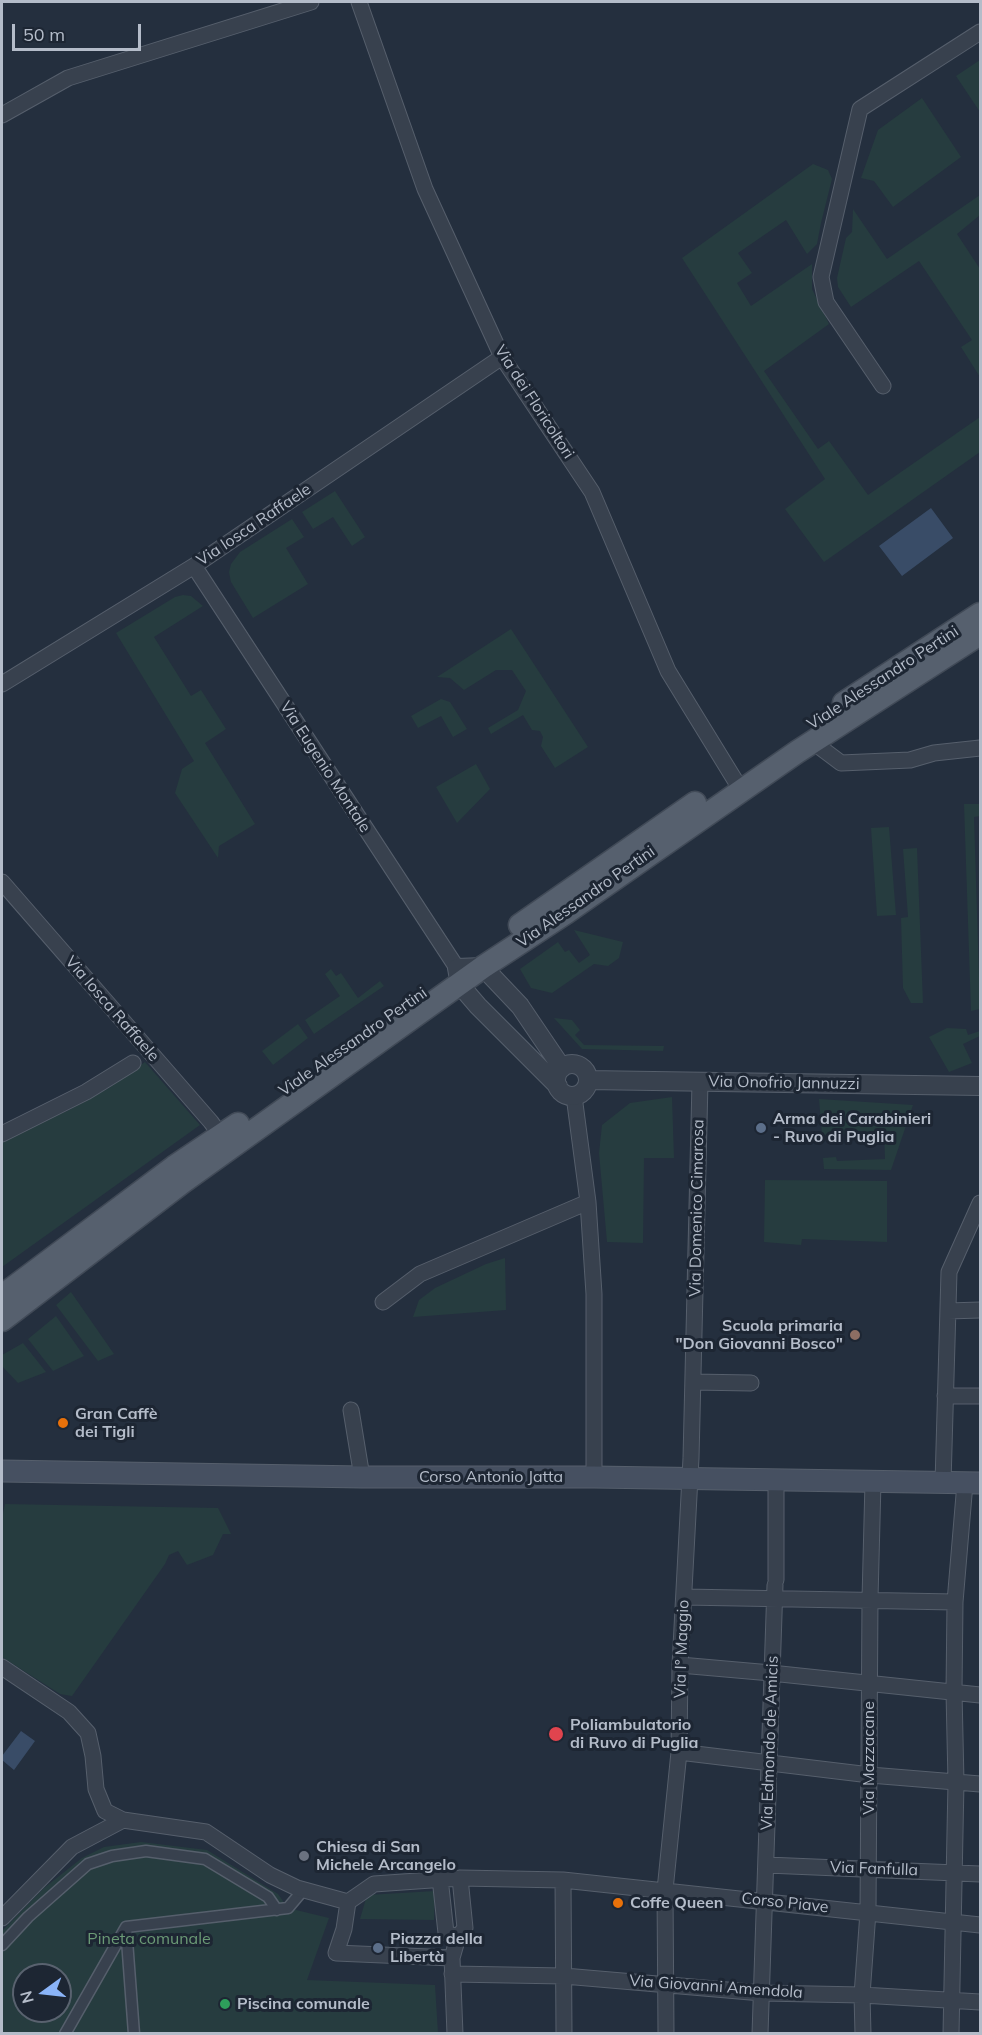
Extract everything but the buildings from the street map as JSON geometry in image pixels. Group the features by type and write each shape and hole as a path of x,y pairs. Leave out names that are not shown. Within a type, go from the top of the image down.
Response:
{"main road":[{"name":"Viale Alessandro Pertini","path":"790,748 981,614"},
{"path":"710,802 790,748 813,742 981,634"},
{"name":"Viale Alessandro Pertini","path":"2,1296 174,1167 459,976 710,802"},
{"name":"Via Alessandro Pertini","path":"459,976 483,967 567,912 710,802"},
{"name":"Viale Alessandro Pertini","path":"2,1320 459,976"},
{"name":"Corso Antonio Jatta","path":"2,1471 973,1483"}],"street":[{"path":"2,115 68,78 311,2"},
{"name":"Via dei Floricoltori","path":"358,2 425,189 502,357 592,492 668,671 737,784"},
{"path":"883,386 826,302 821,277 860,109 981,32"},
{"name":"Via Iosca Raffaele","path":"2,684 194,566 502,357"},
{"name":"Via Eugenio Montale","path":"194,566 459,976"},
{"path":"813,742 841,763 910,760 934,753 981,748"},
{"name":"Via Iosca Raffaele","path":"2,882 221,1136"},
{"path":"483,967 520,1006 562,1068"},
{"path":"459,976 478,1006 566,1091"},
{"path":"2,1134 86,1092 133,1063"},
{"path":"566,1091 585,1089 588,1075 582,1067 572,1064 562,1068 557,1076 566,1091 588,1202 594,1294 594,1477"},
{"name":"Via Onofrio Jannuzzi","path":"588,1080 981,1086"},
{"name":"Via Domenico Cimarosa","path":"690,1478 700,1082"},
{"path":"382,1302 420,1274 588,1202"},
{"path":"943,1483 949,1272 975,1228 981,1203"},
{"path":"948,1311 981,1310"},
{"path":"693,1382 751,1383"},
{"path":"945,1396 981,1396"},
{"path":"351,1410 362,1477"},
{"name":"Via I° Maggio","path":"666,2034 665,1890 679,1752 680,1665 690,1478"},
{"name":"Via Edmondo de Amicis","path":"760,2034 767,1865 771,1673 776,1588 776,1480"},
{"name":"Via Mazzacane","path":"864,2034 862,1995 868,1912 873,1482"},
{"path":"951,2034 956,1782 955,1602 973,1483"},
{"path":"684,1597 776,1588 870,1599 955,1602"},
{"path":"680,1665 981,1695"},
{"path":"2,1667 69,1712 88,1733 96,1789 105,1811 123,1820 206,1832 270,1875 304,1890 348,1902 344,1929 336,1953 452,1966"},
{"path":"679,1752 870,1775 981,1784"},
{"path":"2,1918 72,1847 123,1820"},
{"path":"2,1945 28,1917 88,1864 112,1856 146,1851 205,1859 268,1897 277,1910"},
{"name":"Via Fanfulla","path":"767,1865 981,1874"},
{"path":"440,1878 446,1933 458,1937"},
{"name":"Corso Piave","path":"348,1902 374,1884 440,1878 563,1880 981,1925"},
{"path":"455,2034 452,1966 458,1937 465,1928 460,1878"},
{"path":"563,1880 564,2034"},
{"path":"126,1927 288,1908 304,1890"},
{"path":"65,2034 126,1927"},
{"path":"126,1927 134,2034"},
{"name":"Via Giovanni Amendola","path":"452,1966 762,1993 862,1995 981,2002"}],"green space":[{"path":"980,60 980,112 956,76"},
{"path":"922,98 961,157 893,207 874,181 861,178 878,130"},
{"path":"813,164 828,170 832,179 817,244 807,254 786,220 738,253 752,273 737,283 751,306 812,264 812,289 829,324 764,371 818,449 829,441 868,495 980,417 980,452 824,562 785,509 825,479 682,258"},
{"path":"980,195 980,215 957,234 980,269 980,377 961,347 972,340 919,261 851,307 838,287 837,278 846,238 852,232 853,209 887,259"},
{"path":"335,491 365,537 352,546 333,517 313,529 302,512"},
{"path":"292,519 304,537 286,548 308,584 253,618 231,582 229,572 231,564 240,552"},
{"path":"191,596 203,606 154,637 191,696 201,690 226,729 205,743 255,824 219,846 218,858 175,793 182,769 194,761 116,633 175,597"},
{"path":"511,629 588,747 555,768 541,746 543,737 540,731 532,730 523,715 491,734 488,728 518,710 526,691 512,670 496,670 464,690 450,678 437,677"},
{"path":"441,699 450,702 467,729 453,737 441,716 418,728 411,716"},
{"path":"476,764 490,789 457,823 436,787"},
{"path":"964,804 980,804 980,816 974,817 980,1009 971,1011"},
{"path":"889,827 896,915 877,916 871,828"},
{"path":"917,848 923,1003 911,1003 903,988 901,918 908,917 903,849"},
{"path":"574,930 623,942 619,958 608,966 594,964 552,993 531,988 520,969 558,942 565,952 569,950 579,963 590,955"},
{"path":"331,969 336,976 341,973 358,998 380,981 384,986 314,1034 305,1020 340,996 325,974"},
{"path":"554,1018 572,1020 580,1030 575,1035 584,1045 664,1046 663,1051 582,1049"},
{"path":"298,1024 308,1038 273,1065 262,1051"},
{"path":"947,1028 966,1029 968,1035 980,1031 980,1036 963,1044 972,1063 949,1072 929,1037"},
{"path":"145,1062 200,1125 2,1267 2,1138 67,1111 109,1088"},
{"path":"672,1097 674,1158 644,1158 643,1243 607,1242 599,1153 602,1125 630,1103"},
{"path":"819,1099 913,1105 891,1170 824,1169 823,1158 836,1157 837,1161 885,1159 884,1130 875,1130 875,1133 822,1135"},
{"path":"765,1180 887,1181 887,1242 802,1239 801,1245 764,1242"},
{"path":"505,1258 506,1310 413,1317 419,1300 435,1288 486,1264"},
{"path":"71,1292 114,1354 98,1361 56,1305"},
{"path":"56,1316 84,1356 53,1371 28,1339"},
{"path":"23,1343 46,1372 18,1383 2,1366 2,1355"},
{"path":"5,1504 218,1508 231,1534 223,1534 213,1555 187,1565 178,1551 169,1555 165,1564 72,1696 60,1694 2,1657 2,1518"},
{"name":"Pineta comunale","path":"141,1842 207,1850 278,1894 288,1908 329,1918 307,1980 435,1985 438,2033 2,2034 2,1931 44,1888 82,1858 104,1847"},
{"path":"435,1891 434,1920 360,1919 367,1895"}],"water":[{"path":"931,508 953,538 902,576 879,546"},
{"path":"21,1731 35,1741 14,1770 2,1760 2,1756"}],"place":[{"name":"Arma dei Carabinieri - Ruvo di Puglia","path":"761,1128"},
{"name":"Scuola primaria \"Don Giovanni Bosco\"","path":"855,1335"},
{"name":"Gran Caffè dei Tigli","path":"63,1423"},
{"name":"Poliambulatorio di Ruvo di Puglia","path":"556,1734"},
{"name":"Chiesa di San Michele Arcangelo","path":"304,1856"},
{"name":"Coffe Queen","path":"618,1903"},
{"name":"Piazza della Libertà","path":"378,1948"},
{"name":"Piscina comunale","path":"225,2004"}]}
